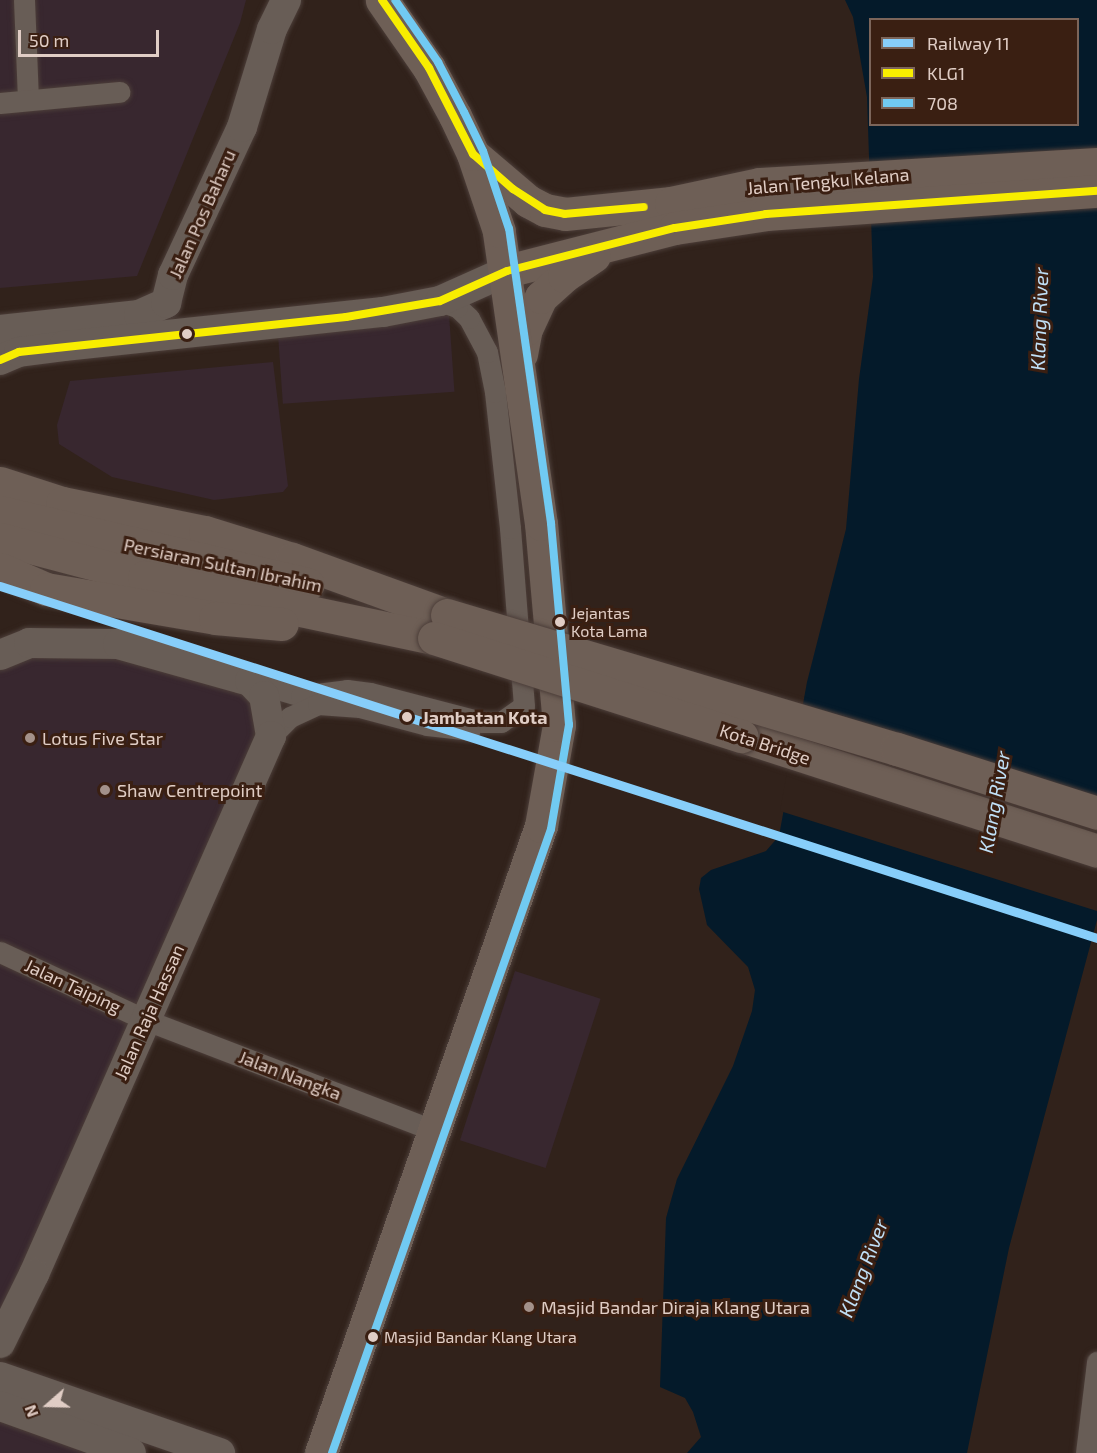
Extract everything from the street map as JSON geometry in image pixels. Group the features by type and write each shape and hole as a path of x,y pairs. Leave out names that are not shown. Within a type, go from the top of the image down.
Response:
{"highway":[{"path":"321,1453 541,826 559,725 554,692 541,524 518,368 507,271 474,154 429,68 381,0"},
{"name":"Jalan Tengku Kelana","path":"474,154 513,189 545,210 565,214 673,216 766,214 1097,192"},
{"name":"Jalan Tengku Kelana","path":"507,271 626,241 673,216 760,184 1097,164"},
{"path":"518,368 526,328 541,297 564,276 626,241"},
{"name":"Persiaran Sultan Ibrahim","path":"5,494 440,626"},
{"name":"Persiaran Sultan Ibrahim","path":"0,539 144,577 440,626"},
{"path":"0,569 46,589 215,618 440,626"},
{"name":"Kota Bridge","path":"440,626 897,749 1097,813"},
{"name":"Kota Bridge","path":"440,626 1097,851"}],"street":[{"path":"24,0 28,100"},
{"name":"Jalan Pos Baharu","path":"166,303 173,275 242,127 272,29 286,0"},
{"path":"0,103 119,92"},
{"path":"0,360 19,352 346,317 440,301 507,271"},
{"path":"0,655 29,643 118,644 301,696 347,690 370,693 482,722 501,722 524,706 510,528 491,372 479,333 457,307 440,301"},
{"path":"0,330 139,315 166,303 174,322 192,334"},
{"path":"250,681 264,696 271,736"},
{"path":"271,736 290,717 318,704 360,707 433,726 499,731 519,727 554,692"},
{"name":"Jalan Raja Hassan","path":"0,1343 271,736"},
{"name":"Jalan Taiping","path":"0,952 146,1020"},
{"name":"Jalan Nangka","path":"146,1020 434,1130"},
{"path":"1086,1453 1097,1362"},
{"path":"0,1377 220,1453"},
{"path":"0,1406 100,1448 131,1453"}],"shaded area":[{"path":"0,0 246,0 240,23 137,276 0,288"},
{"path":"449,314 454,392 283,404 277,326"},
{"path":"273,362 288,486 283,492 214,500 112,477 59,444 57,425 70,381"},
{"path":"31,654 115,655 242,688 252,700 260,732 0,1319 0,670"},
{"path":"515,971 601,999 546,1168 460,1140"},
{"path":"0,1422 85,1452 88,1453 0,1453"}],"water":[{"name":"Klang River","path":"845,0 1097,0 1097,920 1009,1248 967,1453 687,1453 701,1437 693,1412 685,1398 660,1387 666,1218 677,1179 733,1066 752,1011 755,990 748,967 707,925 699,889 701,878 711,870 766,851 779,836 807,682 846,529 859,379 873,277 867,97 853,17"}],"pier":[{"path":"799,706 1097,798 1097,911 780,811"}],"rail line":[{"name":"11","path":"0,586 1097,938"}],"transit line":[{"name":"KLG1","path":"382,0 429,68 473,154 513,189 545,210 565,214 644,207"},
{"name":"708","path":"332,1453 551,829 569,725 551,523 509,229 483,151 464,112 438,62 395,0"},
{"name":"KLG1","path":"0,360 19,352 346,317 440,301 507,271 675,228 766,214 1097,191"}],"place":[{"name":"Jejantas Kota Lama","path":"560,622"},
{"name":"Jambatan Kota","path":"407,717"},
{"name":"Lotus Five Star","path":"30,738"},
{"name":"Shaw Centrepoint","path":"105,790"},
{"name":"Masjid Bandar Diraja Klang Utara","path":"529,1307"},
{"name":"Masjid Bandar Klang Utara","path":"373,1337"}]}
